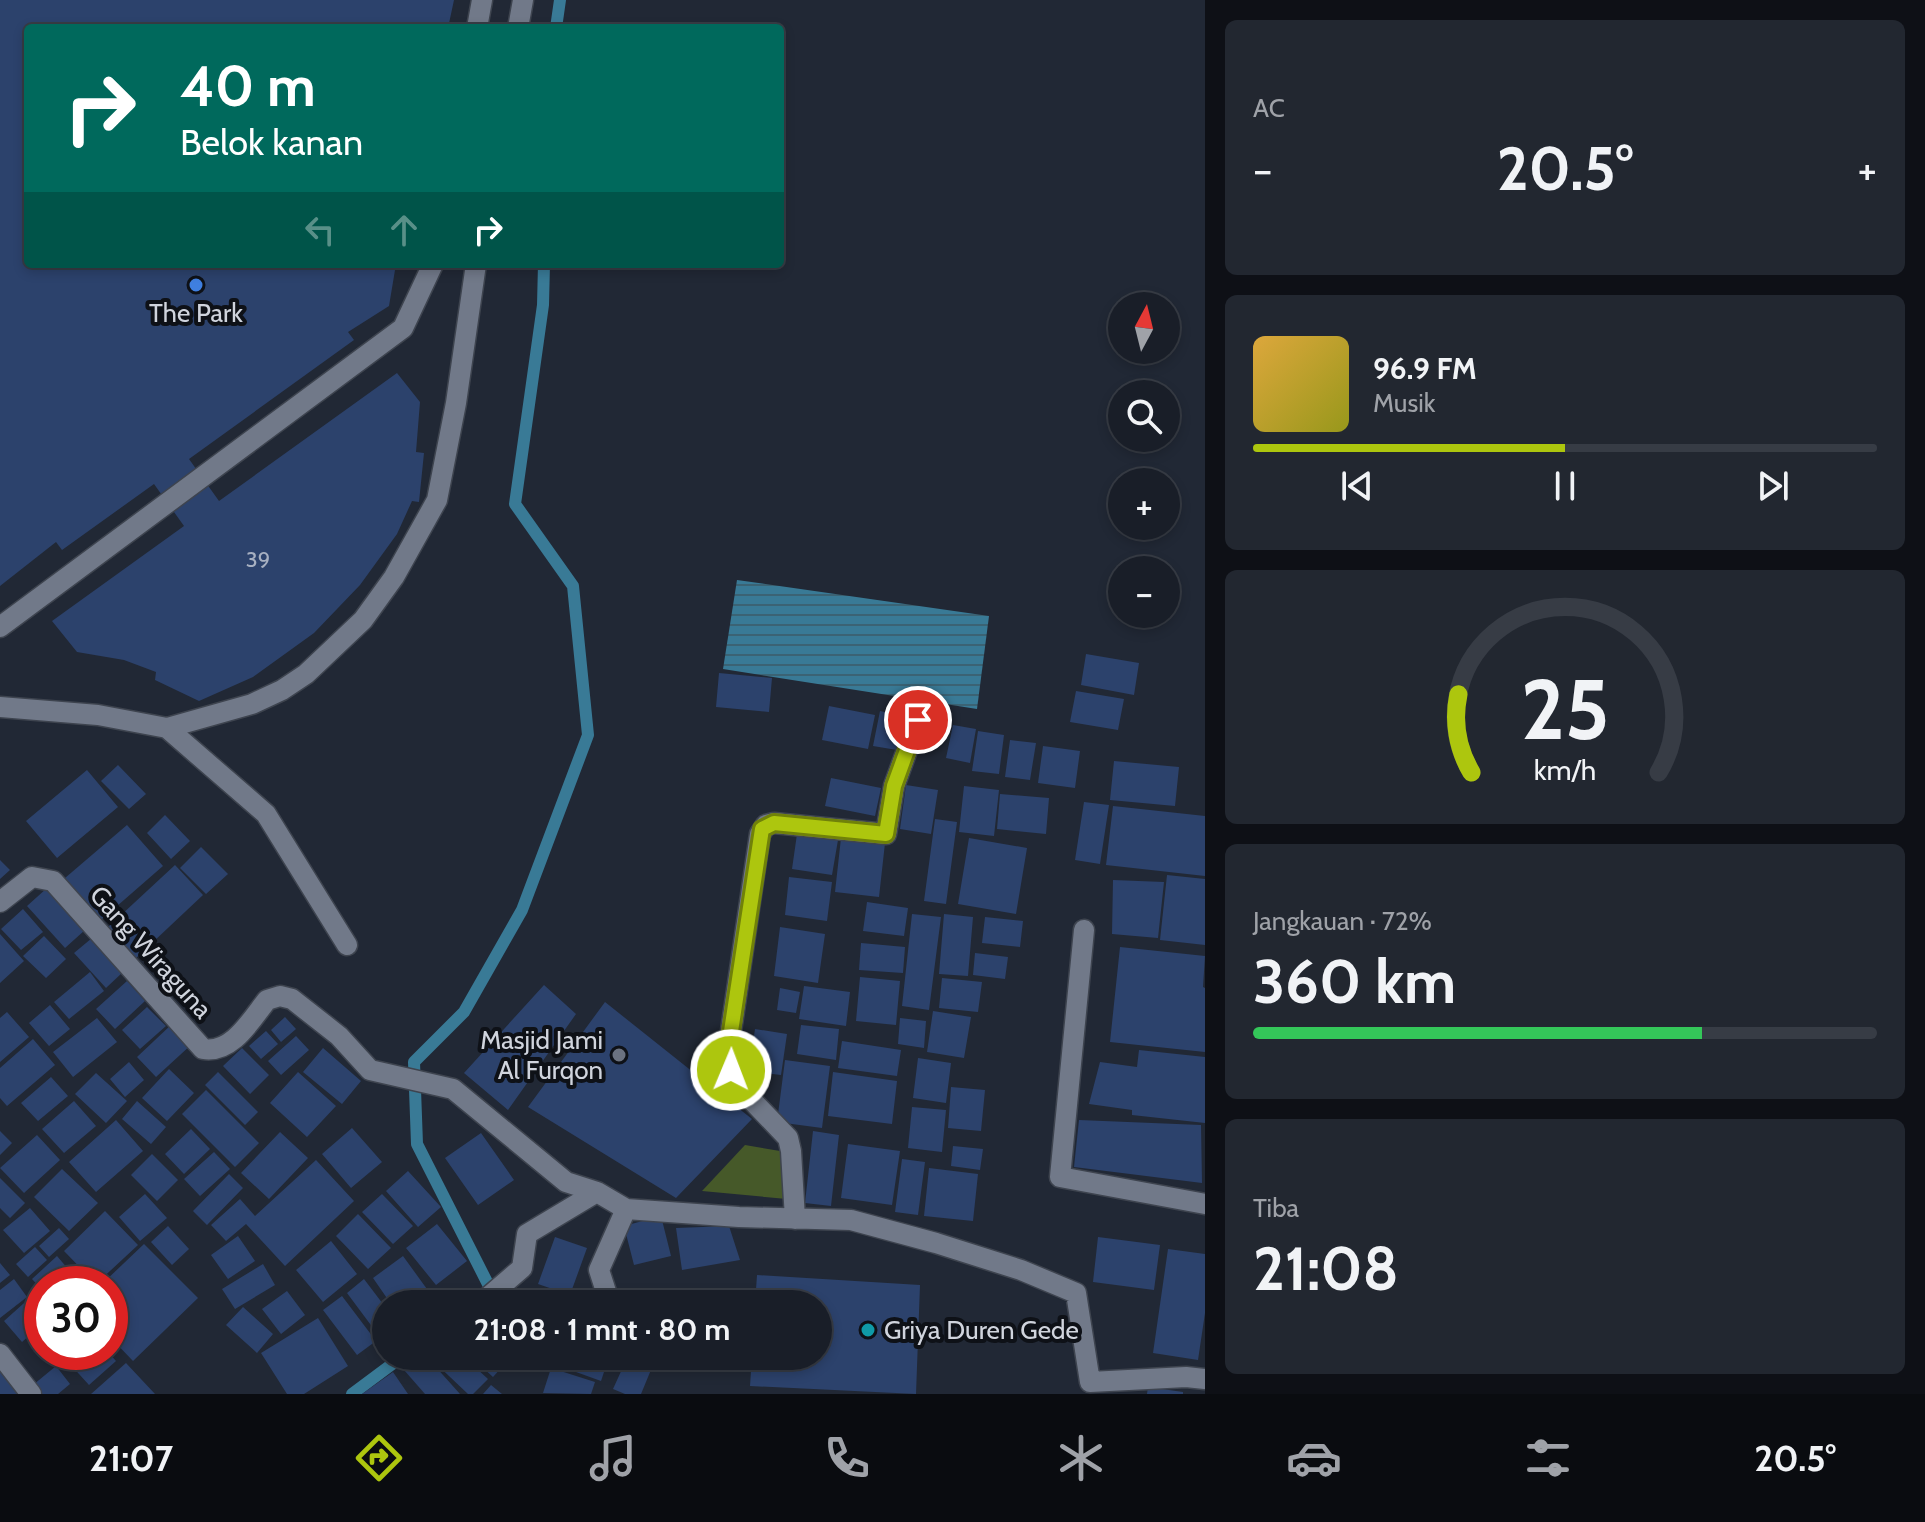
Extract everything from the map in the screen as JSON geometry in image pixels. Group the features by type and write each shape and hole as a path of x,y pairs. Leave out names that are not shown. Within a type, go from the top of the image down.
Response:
{"street":[{"path":"478,24 482,0"},
{"path":"519,24 523,0"},
{"path":"0,627 403,328 431,268"},
{"path":"0,707 98,715 167,728 240,708 282,690 306,674 363,620 394,577 437,500 456,403 475,268"},
{"path":"795,1219 788,1138 741,1089 731,1070 728,1051 760,834 766,825 774,823 886,834 894,786 918,720"},
{"path":"167,728 266,814 347,945"},
{"name":"Gang Wiraguna","path":"0,902 32,877 53,881 203,1049 220,1049 235,1038 267,1000 274,996 286,996 339,1036 370,1070 453,1089 566,1182 597,1192"},
{"path":"1084,930 1060,1177 1205,1204"},
{"path":"496,1290 522,1268 527,1234 597,1192 626,1209 851,1220 1021,1270 1076,1293 1090,1382 1186,1377 1205,1379"},
{"path":"605,1290 599,1270 626,1209"},
{"path":"0,1354 31,1394"}],"green space":[{"path":"745,1145 786,1152 787,1199 702,1191"}],"water":[{"path":"737,580 989,616 977,709 723,669"}],"building":[{"name":"The Park","path":"0,0 454,0 449,24 24,24 24,268 395,268 389,306 348,332 354,340 189,459 219,501 397,373 420,402 416,452 424,453 419,502 412,501 397,534 360,585 314,633 253,677 199,701 155,680 156,672 124,660 77,652 52,621 184,526 154,484 62,550 56,542 0,586"},
{"path":"1086,654 1139,663 1134,695 1081,685"},
{"path":"719,673 772,678 769,712 716,707"},
{"path":"1076,691 1124,699 1118,730 1070,722"},
{"path":"829,706 875,715 868,749 822,740"},
{"path":"880,711 904,716 897,750 873,746"},
{"path":"953,725 976,729 970,763 946,758"},
{"path":"978,731 1004,735 999,774 972,771"},
{"path":"1010,740 1036,743 1030,780 1005,777"},
{"path":"1043,746 1080,751 1075,788 1038,783"},
{"path":"1114,761 1179,767 1175,806 1110,800"},
{"path":"118,765 146,794 129,809 101,781"},
{"path":"87,770 118,807 57,858 26,821"},
{"path":"831,778 881,788 875,816 825,806"},
{"path":"906,785 938,790 931,834 900,829"},
{"path":"964,786 999,790 994,836 959,832"},
{"path":"1000,794 1049,798 1046,834 997,829"},
{"path":"1084,802 1109,805 1100,864 1075,860"},
{"path":"1113,806 1205,816 1205,876 1106,865"},
{"path":"165,815 190,841 171,859 147,833"},
{"path":"935,819 957,822 946,904 924,901"},
{"path":"127,825 163,866 101,920 65,878"},
{"path":"797,834 838,840 832,875 792,869"},
{"path":"841,838 885,843 879,897 835,892"},
{"path":"969,838 1027,848 1016,914 958,904"},
{"path":"201,847 228,874 206,894 180,868"},
{"path":"0,860 10,870 0,879"},
{"path":"175,865 203,895 135,959 106,929"},
{"path":"1167,875 1205,879 1205,945 1160,940"},
{"path":"789,877 832,882 827,921 785,915"},
{"path":"1113,880 1164,882 1158,938 1112,934"},
{"path":"47,888 85,930 65,948 27,906"},
{"path":"867,902 908,908 904,936 863,931"},
{"path":"23,909 43,932 21,950 1,929"},
{"path":"912,914 941,917 929,1010 902,1006"},
{"path":"944,914 973,917 968,976 939,974"},
{"path":"985,917 1023,921 1020,947 982,943"},
{"path":"780,927 825,934 818,983 774,976"},
{"path":"0,934 24,961 0,983"},
{"path":"44,936 66,959 46,978 23,956"},
{"path":"92,938 123,972 106,988 74,953"},
{"path":"861,943 905,947 903,973 859,970"},
{"path":"1120,947 1205,956 1205,1052 1110,1042"},
{"path":"975,953 1008,957 1005,979 973,975"},
{"path":"90,972 104,991 69,1019 54,1002"},
{"path":"860,977 900,981 896,1025 856,1021"},
{"path":"942,978 982,982 978,1012 939,1008"},
{"path":"127,981 145,1001 115,1029 96,1009"},
{"path":"544,985 576,1014 508,1110 464,1073"},
{"path":"804,986 850,992 846,1026 799,1019"},
{"path":"780,988 800,992 796,1013 777,1010"},
{"name":"Masjid Jami Al Furqon","path":"605,1002 752,1119 676,1198 528,1107"},
{"path":"50,1005 70,1029 49,1046 29,1023"},
{"path":"147,1007 166,1026 140,1049 122,1030"},
{"path":"933,1011 971,1017 964,1058 927,1052"},
{"path":"7,1012 29,1037 0,1062 0,1018"},
{"path":"285,1017 296,1029 281,1042 271,1030"},
{"path":"97,1018 117,1042 73,1077 53,1052"},
{"path":"900,1018 926,1021 924,1048 898,1044"},
{"path":"172,1024 192,1044 156,1077 137,1057"},
{"path":"801,1025 839,1029 836,1060 797,1054"},
{"path":"755,1029 787,1034 781,1075 749,1071"},
{"path":"266,1031 278,1044 261,1059 249,1046"},
{"path":"296,1036 309,1050 281,1075 268,1061"},
{"path":"33,1039 55,1065 7,1106 0,1098 0,1068"},
{"path":"842,1041 901,1050 897,1076 838,1068"},
{"path":"242,1048 269,1075 250,1094 223,1066"},
{"path":"323,1048 361,1081 342,1104 303,1072"},
{"path":"1139,1050 1205,1057 1205,1123 1132,1115 1132,1110 1089,1104 1100,1062 1137,1067"},
{"path":"918,1058 951,1063 946,1103 913,1098"},
{"path":"785,1060 830,1066 822,1128 777,1122"},
{"path":"129,1062 144,1080 125,1097 110,1079"},
{"path":"169,1069 194,1093 167,1121 142,1098"},
{"path":"218,1072 258,1112 245,1125 205,1085"},
{"path":"298,1072 336,1106 307,1137 270,1103"},
{"path":"833,1072 897,1081 892,1124 828,1116"},
{"path":"96,1073 127,1101 106,1123 75,1094"},
{"path":"51,1077 68,1096 38,1121 21,1103"},
{"path":"951,1087 985,1090 981,1131 948,1128"},
{"path":"206,1090 259,1143 235,1167 182,1114"},
{"path":"74,1101 96,1126 64,1153 42,1129"},
{"path":"137,1101 166,1127 151,1144 122,1119"},
{"path":"912,1107 946,1110 942,1152 908,1148"},
{"path":"116,1120 143,1151 96,1192 69,1162"},
{"path":"1079,1120 1201,1125 1202,1183 1074,1167"},
{"path":"352,1128 382,1162 351,1188 322,1154"},
{"path":"191,1129 210,1149 184,1174 165,1154"},
{"path":"0,1131 12,1143 0,1155"},
{"path":"813,1131 839,1135 831,1206 805,1203"},
{"path":"280,1132 308,1158 269,1199 241,1173"},
{"path":"481,1133 514,1180 478,1205 445,1158"},
{"path":"37,1135 60,1160 24,1193 0,1168"},
{"path":"848,1144 900,1151 892,1205 841,1198"},
{"path":"953,1146 983,1149 980,1170 951,1166"},
{"path":"214,1152 230,1169 200,1196 184,1179"},
{"path":"152,1154 178,1180 157,1201 131,1175"},
{"path":"902,1159 925,1162 918,1215 895,1212"},
{"path":"316,1160 354,1201 285,1266 246,1224 226,1241 211,1225 240,1199 255,1216"},
{"path":"929,1168 978,1174 973,1221 924,1216"},
{"path":"62,1169 98,1203 69,1231 34,1197"},
{"path":"408,1171 441,1207 418,1227 386,1191"},
{"path":"229,1174 243,1188 207,1225 193,1211"},
{"path":"0,1178 25,1203 10,1218 0,1208"},
{"path":"145,1194 167,1218 140,1241 119,1217"},
{"path":"382,1194 413,1226 393,1244 362,1212"},
{"path":"30,1208 50,1231 24,1253 3,1230"},
{"path":"105,1211 138,1245 115,1266 79,1266 64,1251"},
{"path":"358,1214 391,1248 368,1269 336,1236"},
{"path":"661,1216 671,1256 634,1265 624,1226"},
{"path":"437,1224 467,1261 436,1285 406,1248"},
{"path":"168,1226 189,1249 172,1265 151,1242"},
{"path":"729,1226 740,1260 682,1270 676,1228"},
{"path":"59,1228 69,1239 49,1257 39,1246"},
{"path":"238,1236 255,1261 228,1279 211,1255"},
{"path":"555,1237 587,1248 572,1290 555,1290 538,1284"},
{"path":"1098,1237 1160,1245 1154,1290 1093,1282"},
{"path":"331,1241 357,1274 323,1302 296,1270"},
{"path":"144,1244 198,1298 133,1361 128,1356 128,1266 121,1266"},
{"path":"35,1247 47,1260 40,1266 24,1266 24,1273 16,1264"},
{"path":"1168,1249 1205,1254 1205,1313 1198,1360 1153,1353"},
{"path":"57,1256 66,1266 46,1266"},
{"path":"403,1256 428,1290 381,1290 373,1278"},
{"path":"0,1263 10,1275 0,1283"},
{"path":"263,1264 275,1285 235,1309 222,1289"},
{"name":"Griya Duren Gede","path":"757,1275 920,1285 916,1394 750,1386 751,1370 832,1370 832,1290 756,1290"},
{"path":"14,1279 24,1293 24,1299 0,1318 0,1290"},
{"path":"364,1279 372,1290 372,1327 347,1293"},
{"path":"287,1291 305,1315 281,1334 262,1309"},
{"path":"342,1296 372,1336 372,1344 357,1355 323,1310"},
{"path":"24,1303 24,1340 22,1342 4,1321"},
{"path":"243,1307 273,1334 257,1353 226,1325"},
{"path":"318,1318 348,1366 304,1394 287,1394 261,1353"},
{"path":"0,1361 26,1394 0,1394"},
{"path":"128,1365 155,1394 91,1394 118,1370 128,1370"},
{"path":"51,1370 59,1370 70,1384 58,1394 41,1394 33,1385"},
{"path":"75,1370 106,1370 89,1385"},
{"path":"404,1370 439,1370 460,1394 425,1394"},
{"path":"443,1370 478,1370 488,1379 473,1394 468,1394"},
{"path":"485,1370 499,1370 493,1377"},
{"path":"550,1370 595,1382 591,1394 543,1393"},
{"path":"570,1370 605,1370 601,1381"},
{"path":"622,1370 651,1370 641,1394 625,1394 613,1389"},
{"path":"393,1372 408,1394 362,1394"},
{"path":"491,1385 502,1394 483,1394"},
{"path":"1148,1387 1183,1392 1183,1394 1147,1394"}],"waterway":[{"path":"557,24 560,0"},
{"path":"491,1290 417,1144 414,1062 464,1012 522,910 588,735 573,586 515,504 543,305 544,268"},
{"path":"352,1394 384,1370"}],"place":[{"name":"The Park","path":"196,285"},
{"name":"Masjid Jami Al Furqon","path":"619,1055"},
{"name":"Griya Duren Gede","path":"868,1330"}],"route":[{"path":"731,1070 728,1051 762,829 774,823 886,834 894,786 918,720"}]}
